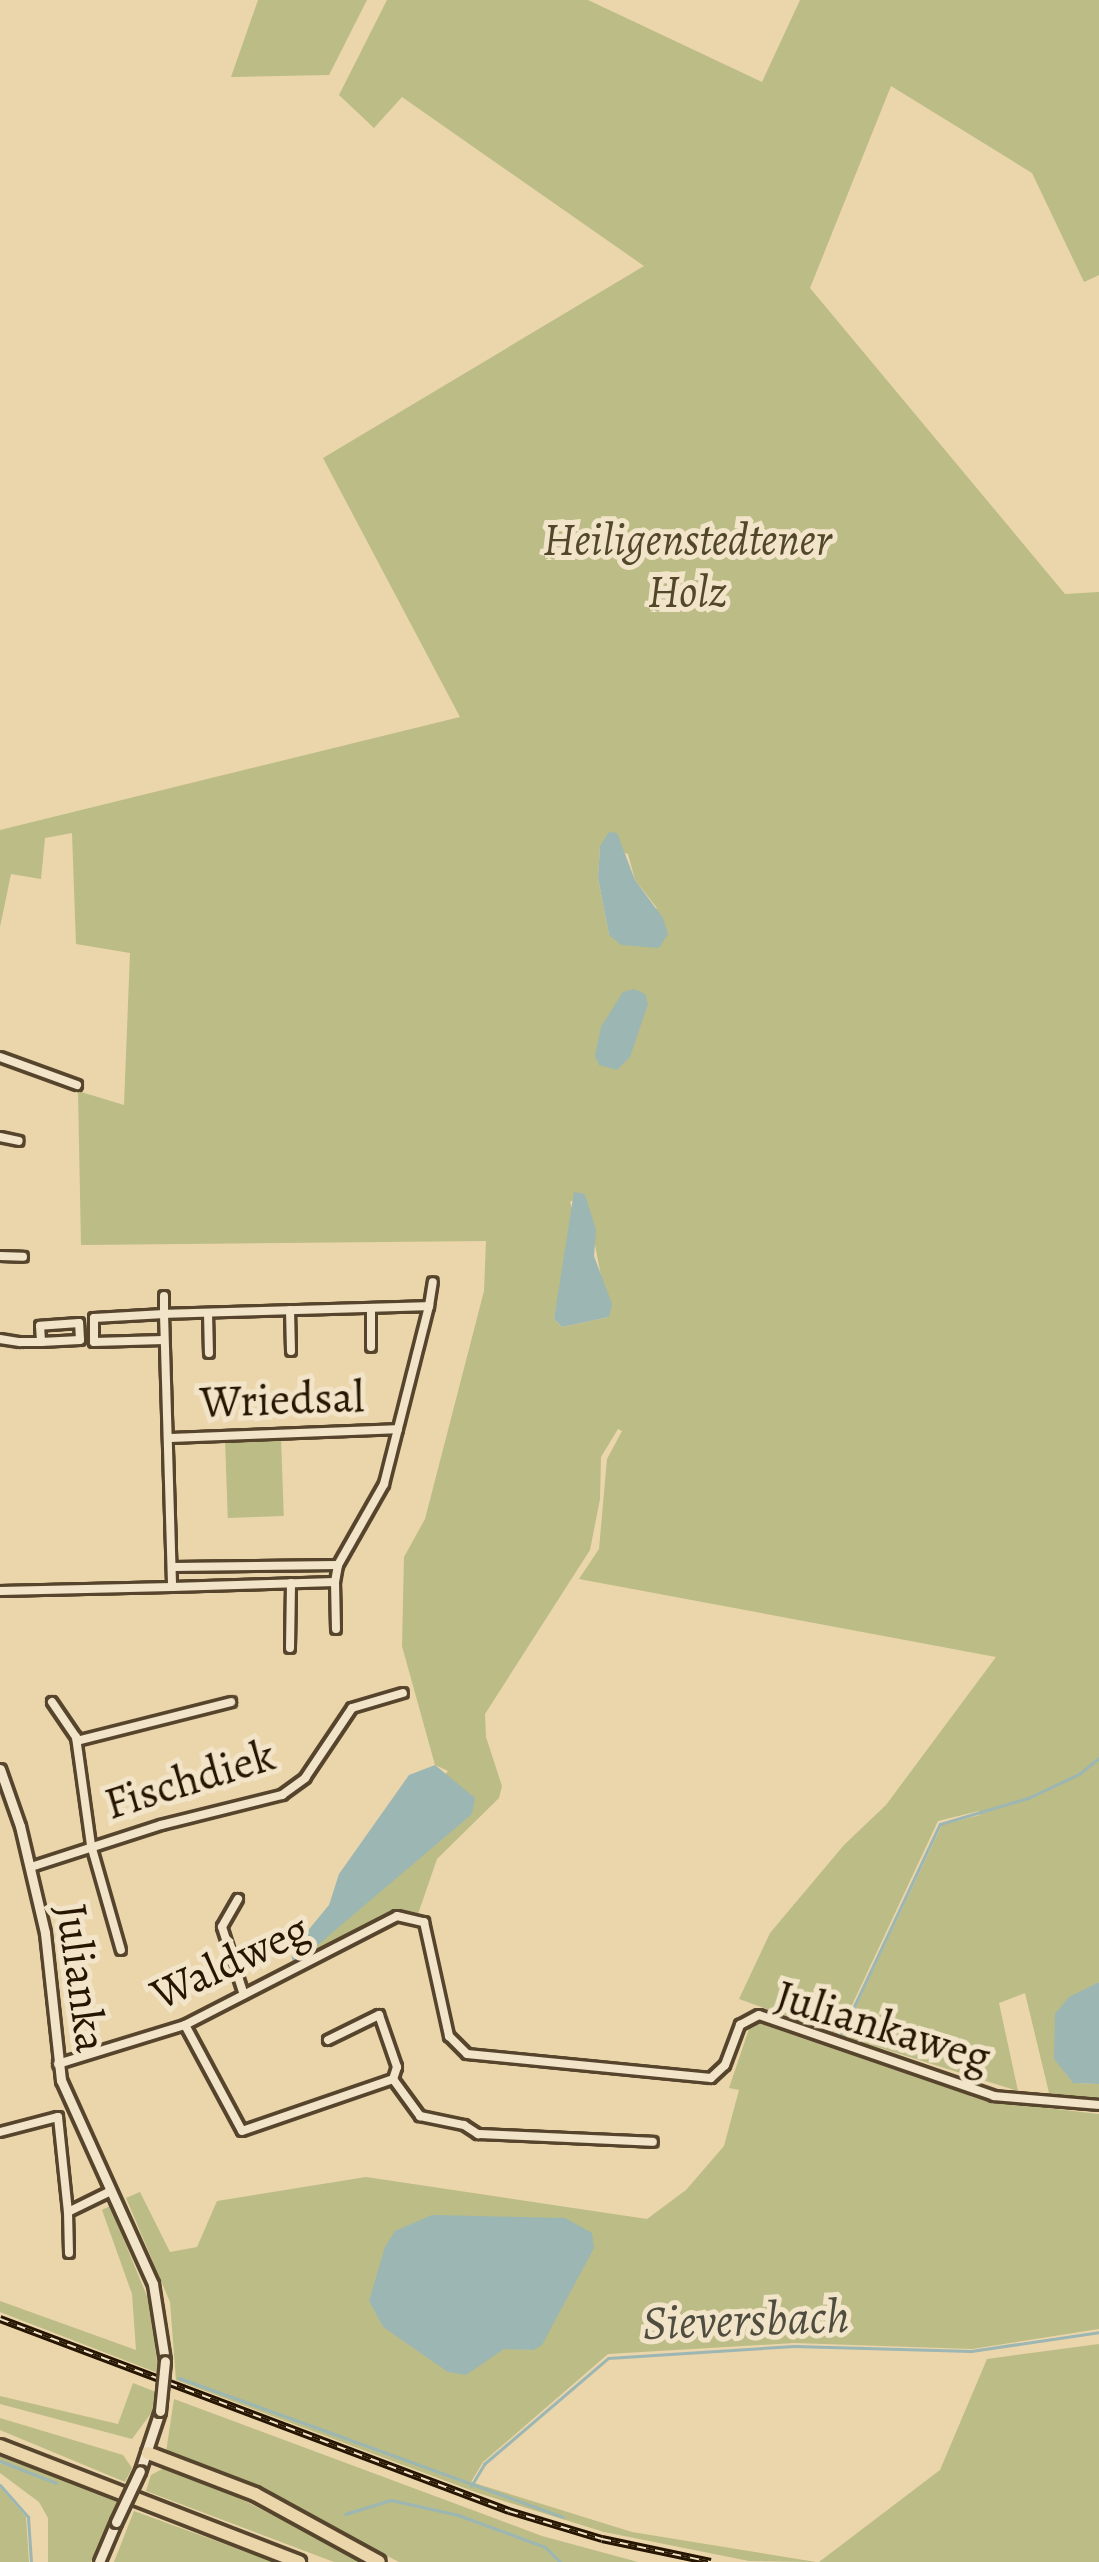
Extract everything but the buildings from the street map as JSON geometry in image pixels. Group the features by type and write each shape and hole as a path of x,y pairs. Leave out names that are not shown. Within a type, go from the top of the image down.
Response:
{"highway":[{"path":"0,2446 298,2562"},
{"path":"148,2453 255,2494 379,2562"}],"street":[{"path":"0,1058 77,1085"},
{"path":"0,1137 19,1142"},
{"path":"0,1256 23,1257"},
{"name":"Wriedsal","path":"336,1629 338,1565 379,1497 433,1282"},
{"name":"Wriedsal","path":"164,1295 172,1588"},
{"name":"Wriedsal","path":"165,1340 94,1342 94,1318 428,1306"},
{"name":"Wriedsal","path":"371,1308 371,1347"},
{"name":"Wriedsal","path":"290,1310 291,1351"},
{"name":"Wriedsal","path":"208,1312 209,1353"},
{"path":"0,1339 40,1342 80,1340 80,1323 40,1326 40,1342"},
{"name":"Wriedsal","path":"168,1438 398,1429"},
{"path":"173,1567 338,1565"},
{"path":"290,1582 290,1648"},
{"path":"0,1591 335,1582"},
{"name":"Fischdiek","path":"31,1867 91,1845 282,1795 305,1778 352,1708 403,1693"},
{"path":"52,1702 70,1723 77,1741 91,1845 121,1950"},
{"path":"77,1741 231,1702"},
{"name":"Julianka","path":"0,1769 31,1867 45,1933 58,2064 72,2112 153,2284 165,2361 160,2411 148,2453 99,2562"},
{"path":"238,1899 222,1927 244,1995"},
{"name":"Waldweg","path":"58,2064 185,2025 388,1917 424,1922"},
{"name":"Juliankaweg","path":"424,1922 449,2036 467,2054 711,2078 725,2065 740,2025 759,2015 994,2096 1099,2105"},
{"path":"328,2040 379,2015 397,2067 393,2079"},
{"path":"185,2025 242,2132 393,2079"},
{"path":"393,2079 420,2116 464,2125 478,2134 653,2142"},
{"name":"Julianka","path":"0,2132 51,2116 61,2120 69,2253"},
{"path":"68,2212 110,2191"}],"green space":[{"path":"258,0 367,0 329,75 231,77"},
{"name":"Heiligenstedtener Holz","path":"387,0 588,0 762,82 800,0 1099,0 1099,275 1084,282 1032,173 891,86 810,288 1065,594 1099,592 1099,1982 1090,1987 1065,2073 1074,2083 1099,2084 1099,2101 1050,2097 1025,1993 999,2003 1018,2091 842,2036 942,1825 980,1815 979,1811 938,1821 838,2035 739,1999 770,1933 844,1845 886,1805 996,1657 579,1579 599,1549 607,1459 622,1431 618,1429 601,1457 600,1499 590,1550 485,1714 486,1737 502,1786 499,1798 437,1859 418,1914 385,1914 297,1965 448,1771 435,1765 402,1646 404,1557 425,1519 484,1291 486,1241 81,1245 78,1091 124,1105 130,953 76,944 72,833 45,838 41,879 11,874 0,927 0,830 460,717 323,458 644,266 402,97 374,128 339,95","holes":["600,846 628,854 635,880 657,908 609,935 598,878","585,1194 609,1317 562,1327 554,1319 574,1214 570,1202"]},
{"path":"281,1437 284,1516 228,1518 225,1439"},
{"path":"758,2023 985,2101 1099,2114 1099,2329 972,2349 794,2343 608,2354 483,2462 471,2482 632,2532 816,2562 749,2561 604,2532 478,2493 176,2380 170,2302 126,2198 140,2192 170,2252 197,2247 217,2201 366,2177 647,2219 686,2190 724,2146 739,2090 729,2088 750,2026","holes":["369,2300 533,2350 504,2348 487,2356 383,2327"]},
{"path":"110,2206 151,2306 158,2373 0,2312 0,2301 136,2350 132,2294 102,2210"},
{"path":"1099,2344 1099,2562 819,2562 940,2470 987,2359"},
{"path":"133,2383 156,2392 152,2412 132,2439 0,2404 0,2396 118,2424"},
{"path":"174,2399 542,2536 638,2562 399,2562 294,2508 166,2452"},
{"path":"0,2418 123,2455 132,2468 125,2482 0,2430"},
{"path":"0,2453 117,2502 91,2562 48,2562 48,2518 39,2502 0,2473 0,2463 47,2479 0,2460"},
{"path":"164,2468 243,2500 366,2562 334,2562 146,2491 151,2475"},
{"path":"0,2487 26,2517 29,2562 0,2562"},
{"path":"134,2511 274,2562 114,2562"}],"water":[{"path":"609,832 617,833 635,880 663,918 668,934 659,948 621,945 609,935 598,878 600,846"},
{"path":"634,989 645,994 648,1004 630,1057 617,1070 599,1065 595,1056 601,1027 623,992"},
{"path":"574,1192 585,1194 596,1230 594,1256 612,1304 609,1317 562,1327 554,1319"},
{"path":"435,1765 475,1798 472,1814 293,1966 291,1951 329,1905 339,1874 409,1775"},
{"path":"1099,1982 1099,2084 1073,2083 1054,2059 1055,2014 1069,1997"},
{"path":"432,2215 565,2218 592,2233 594,2248 542,2345 533,2350 504,2349 466,2375 448,2372 383,2327 369,2301 385,2247 395,2231"}],"waterway":[{"path":"841,2034 940,1824 1028,1798 1079,1774 1099,1758"},
{"name":"Sieversbach","path":"471,2486 484,2464 608,2358 794,2346 971,2351 1099,2332"},
{"path":"179,2378 563,2517"},
{"path":"0,2461 56,2483"},
{"path":"0,2485 28,2517 31,2562"},
{"path":"345,2514 391,2500 458,2515 545,2547 560,2562"}],"railway":[{"path":"0,2319 509,2511 602,2539 711,2562"}]}
